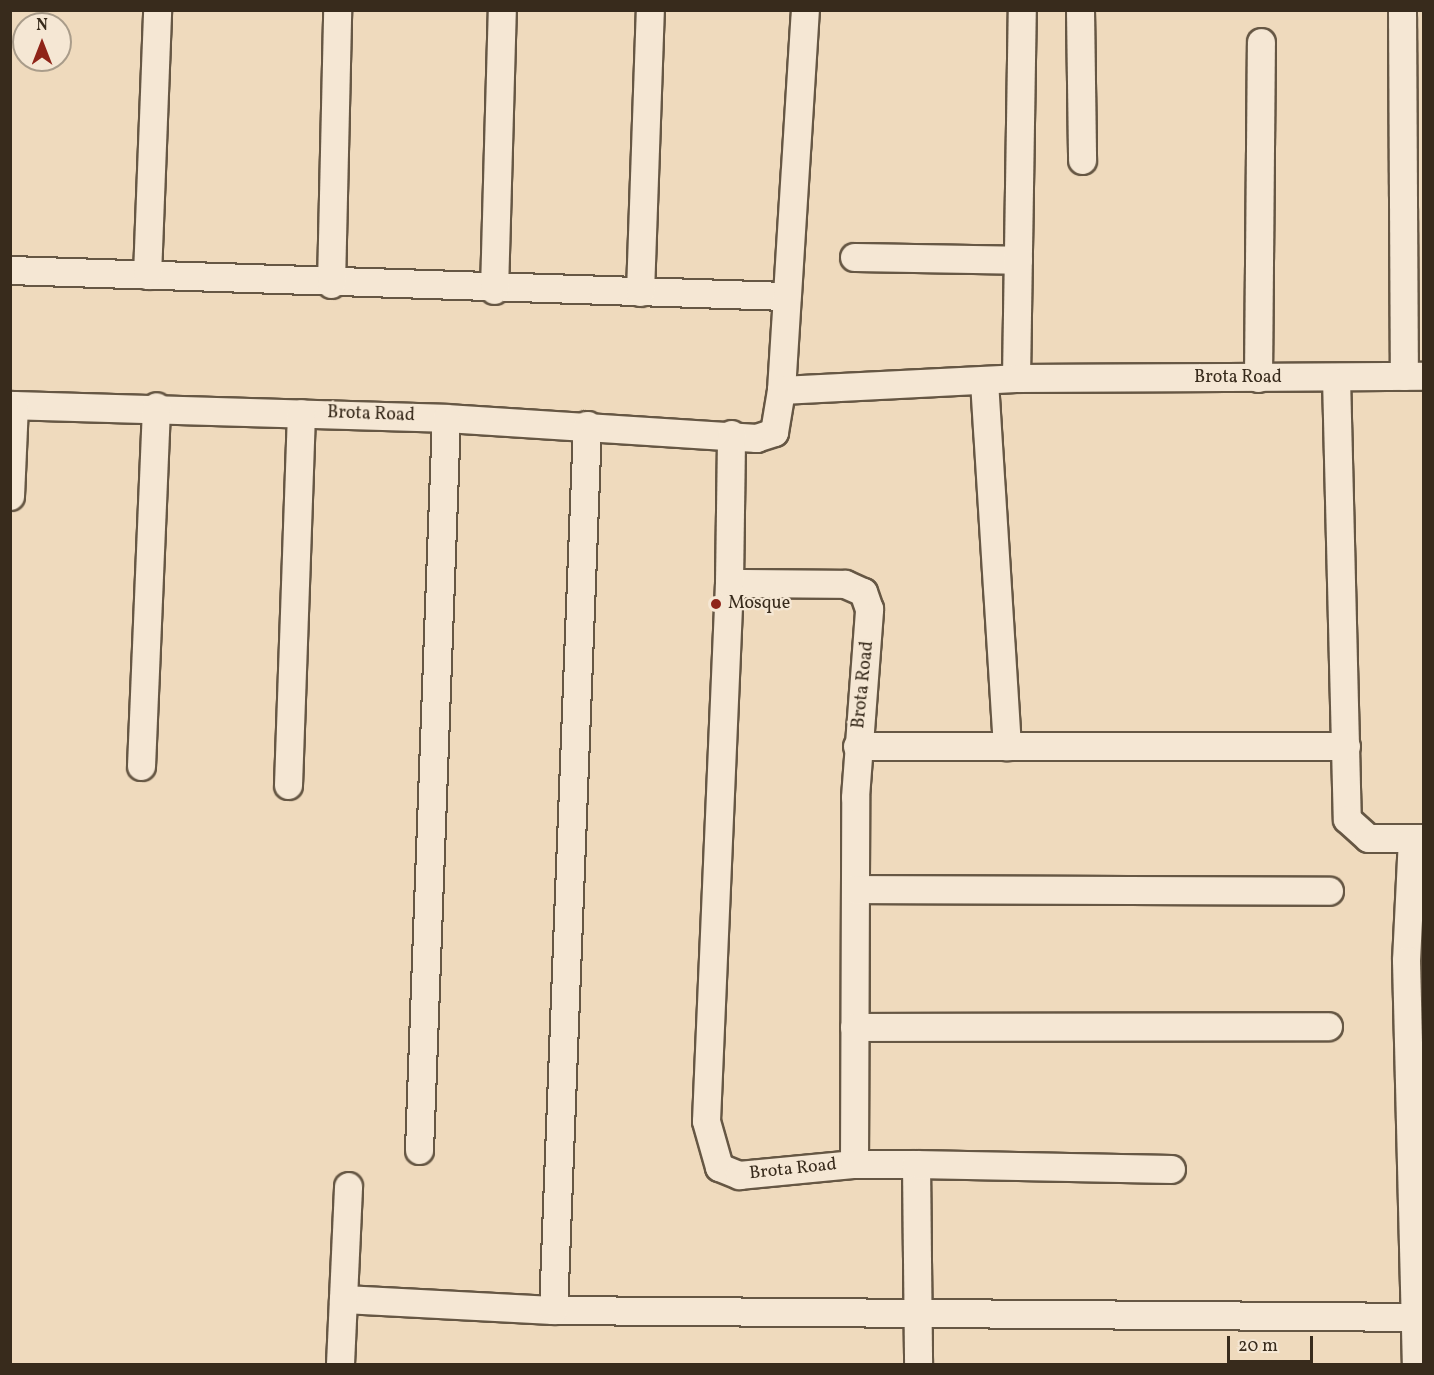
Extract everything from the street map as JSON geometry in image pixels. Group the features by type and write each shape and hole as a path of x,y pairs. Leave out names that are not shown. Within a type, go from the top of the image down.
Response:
{"street":[{"path":"147,275 157,10"},
{"path":"331,284 337,10"},
{"path":"494,290 501,10"},
{"path":"640,292 650,10"},
{"path":"781,390 785,296 805,10"},
{"path":"1017,378 1022,10"},
{"path":"1080,10 1082,160"},
{"path":"1402,10 1414,376"},
{"path":"1258,378 1261,42"},
{"path":"854,257 1018,260"},
{"path":"10,270 494,290 785,296"},
{"name":"Brota Road","path":"12,405 156,406 587,424 766,438 774,432 781,390 1017,378 1414,376"},
{"path":"1336,377 1347,819 1354,831 1368,838 1418,838 1406,960 1419,1317 1416,1365"},
{"path":"984,381 1007,746"},
{"path":"10,496 12,405"},
{"path":"141,766 156,406"},
{"path":"288,784 301,413"},
{"path":"419,1150 446,418"},
{"path":"553,1310 587,424"},
{"name":"Brota Road","path":"729,583 844,584 863,592 870,630 857,746 854,1164 739,1175 719,1167 705,1121 729,583 731,434"},
{"path":"857,746 1346,746"},
{"path":"855,889 1329,891"},
{"path":"854,1027 1328,1026"},
{"path":"854,1164 1171,1169"},
{"path":"916,1164 918,1365"},
{"path":"340,1365 348,1186"},
{"path":"343,1299 553,1310 918,1315 1419,1317"}],"place":[{"name":"Mosque","path":"716,604"}]}
